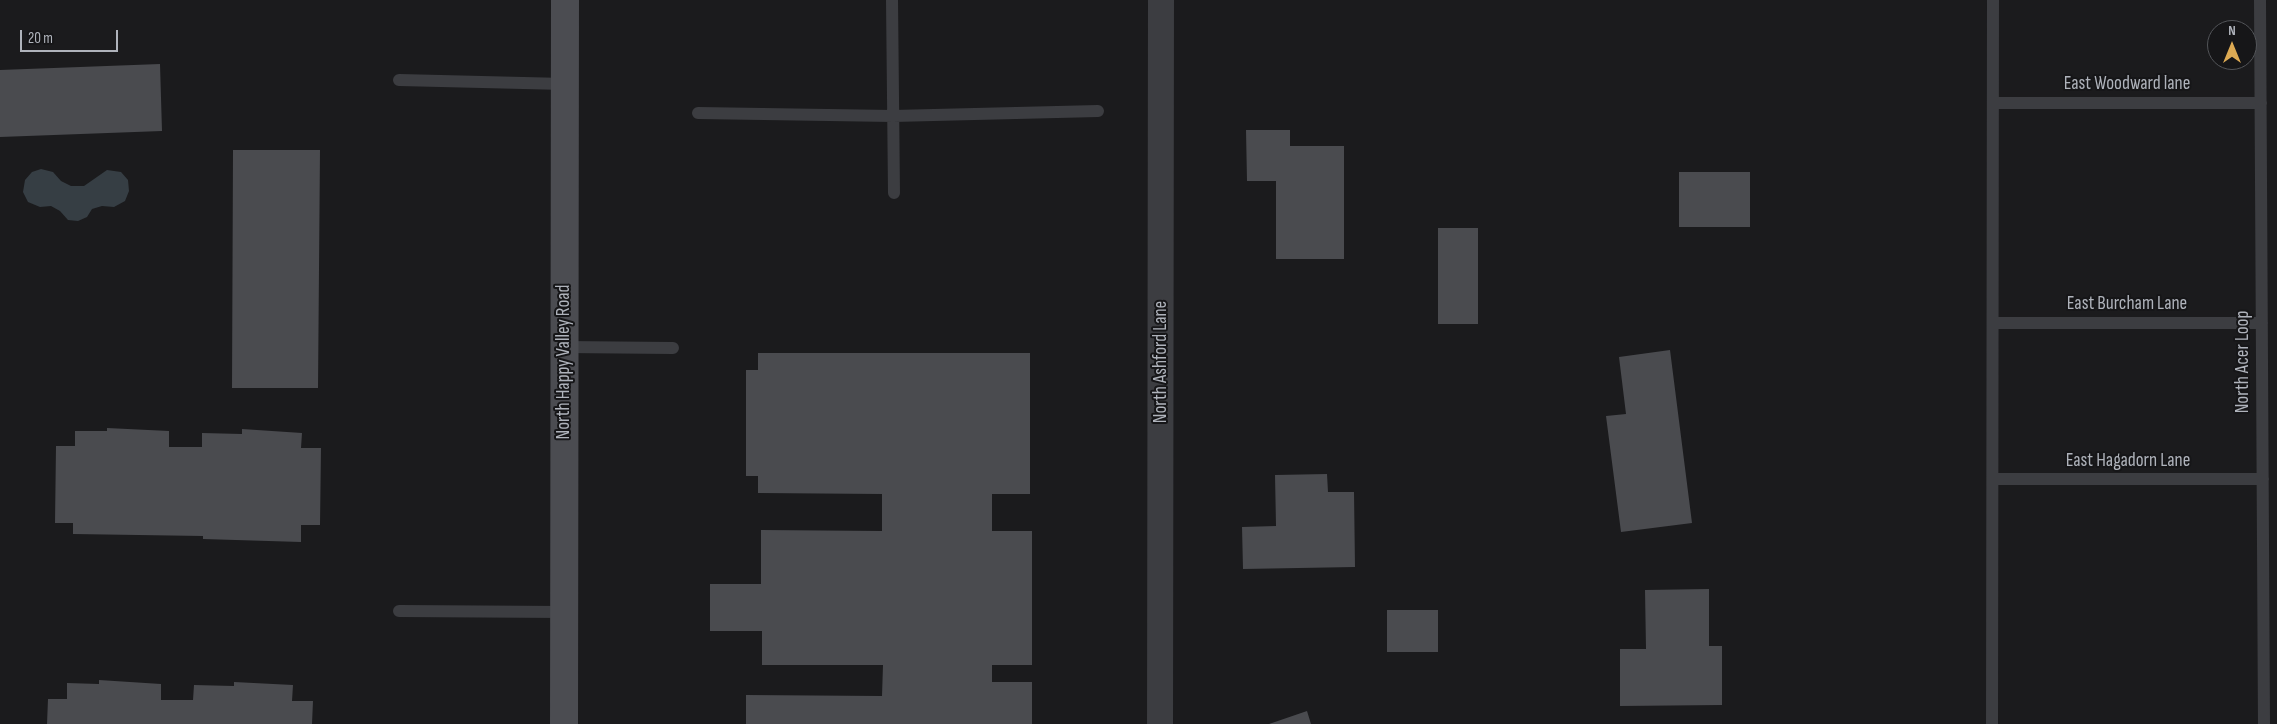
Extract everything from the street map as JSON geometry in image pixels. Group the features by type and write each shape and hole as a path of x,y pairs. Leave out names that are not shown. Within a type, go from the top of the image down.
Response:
{"main road":[{"name":"North Happy Valley Road","path":"564,724 565,0"}],"street":[{"name":"North Ashford Lane","path":"1160,724 1161,0"}],"lane":[{"path":"892,0 894,193"},
{"path":"1992,724 1993,0"},
{"name":"North Acer Loop","path":"2260,0 2264,724"},
{"path":"399,80 565,84"},
{"name":"East Woodward lane","path":"1993,103 2261,103"},
{"path":"698,112 893,116 1098,112"},
{"name":"East Burcham Lane","path":"1993,323 2262,323"},
{"path":"564,347 674,348"},
{"name":"East Hagadorn Lane","path":"1993,479 2263,479"},
{"path":"399,611 564,612"}],"shaded area":[{"path":"41,169 53,172 61,181 71,186 84,186 107,170 121,172 128,180 129,191 125,201 114,207 102,206 92,209 87,217 78,221 68,220 60,211 51,206 40,207 28,202 23,192 25,180 32,172"}],"building":[{"path":"160,64 162,131 0,137 0,70"},
{"path":"1246,130 1290,130 1290,146 1344,146 1344,259 1276,259 1276,181 1247,181"},
{"path":"233,150 320,150 318,388 232,388"},
{"path":"1679,172 1750,172 1750,227 1679,227"},
{"path":"1438,228 1478,228 1478,324 1438,324"},
{"path":"1670,350 1692,523 1621,532 1606,416 1626,414 1619,357"},
{"path":"758,353 1030,353 1030,494 992,494 992,531 1032,531 1032,665 992,665 992,682 1032,682 1032,724 746,724 746,695 882,696 883,665 762,665 762,631 710,631 710,584 761,584 761,530 882,531 882,494 758,493 758,476 746,476 746,370 758,370"},
{"path":"107,428 169,431 169,447 202,447 202,433 242,434 242,429 302,433 301,448 321,448 320,525 301,525 301,542 203,539 203,536 73,534 73,523 55,523 56,446 75,446 75,431 107,431"},
{"path":"1327,474 1328,492 1354,492 1355,567 1243,569 1242,527 1276,526 1275,475"},
{"path":"1709,589 1709,646 1722,646 1722,705 1620,706 1620,649 1646,649 1645,590"},
{"path":"1387,610 1438,610 1438,652 1387,652"},
{"path":"99,680 161,684 161,700 193,700 194,685 234,686 234,682 293,685 292,701 313,701 312,724 47,724 48,699 67,699 67,683 99,684"},
{"path":"1307,711 1311,724 1269,724"}]}
